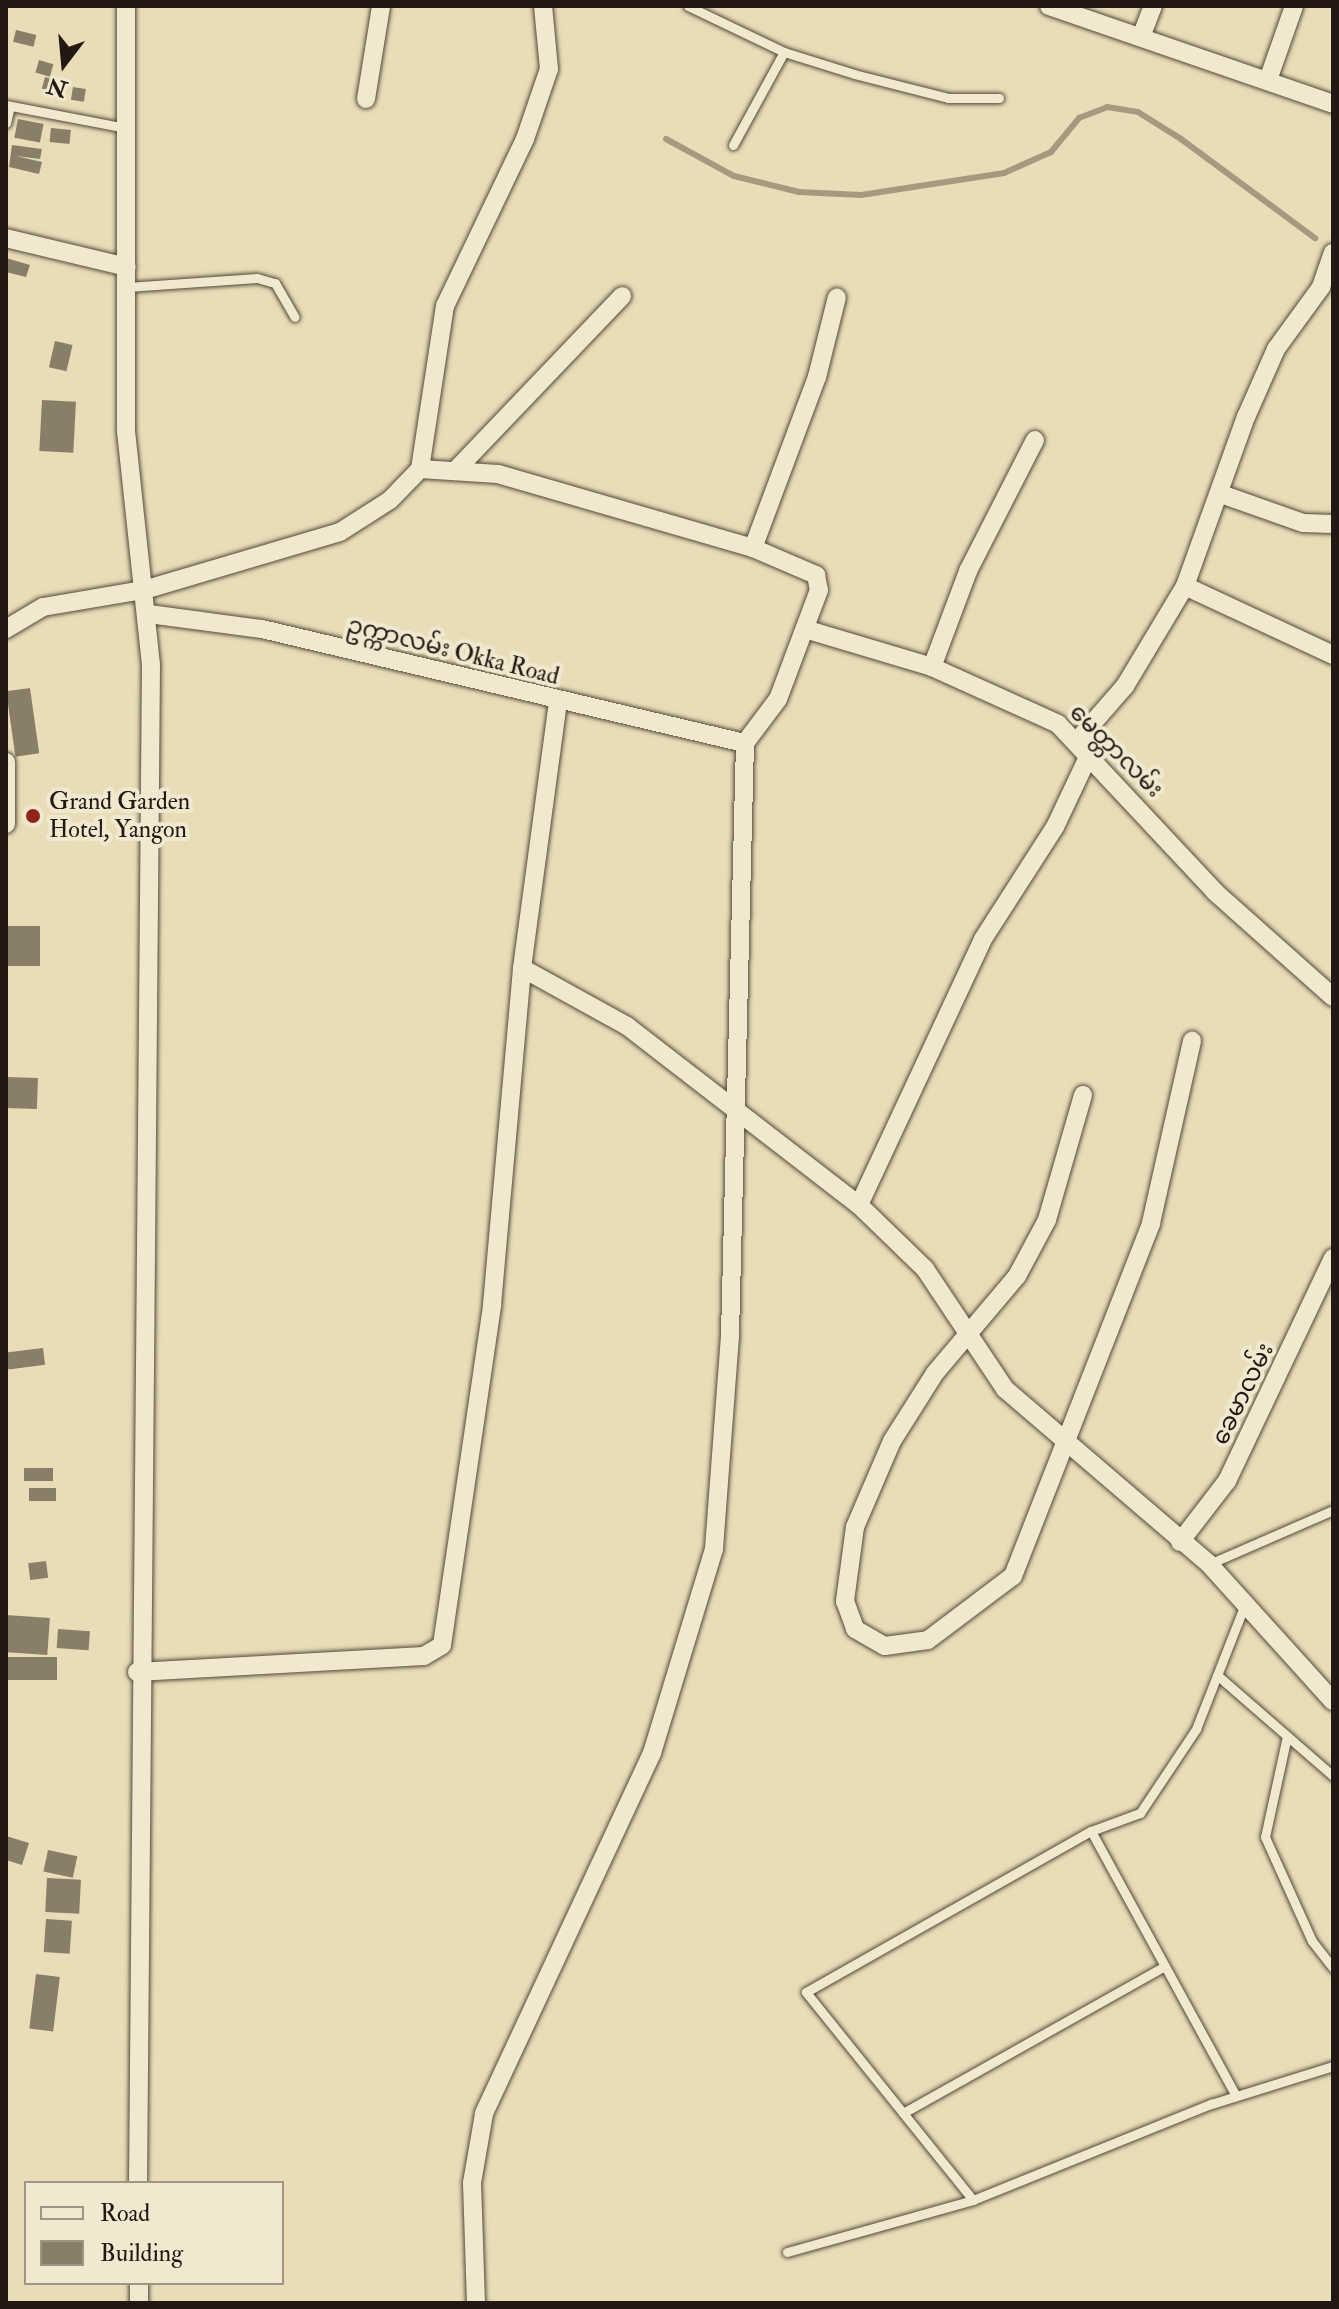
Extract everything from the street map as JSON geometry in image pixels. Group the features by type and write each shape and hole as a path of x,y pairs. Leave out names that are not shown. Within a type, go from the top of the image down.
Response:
{"street":[{"path":"126,6 130,128 126,431 149,614 137,1672 138,2181"},
{"path":"366,99 381,6"},
{"path":"6,629 43,607 144,590 340,532 390,500 420,469 445,306 546,80 543,6"},
{"path":"1049,6 1333,104"},
{"path":"1141,37 1153,6"},
{"path":"1268,80 1294,6"},
{"path":"6,238 127,267"},
{"path":"859,1205 983,939 1055,827 1084,747 1185,586 1276,349 1321,287 1333,253"},
{"path":"455,471 622,296"},
{"path":"753,548 817,377 837,297"},
{"path":"932,667 968,571 1035,440"},
{"path":"420,469 498,474 753,548 816,575 808,630 778,699 745,743 738,1113 714,1549 652,1753 484,2114 472,2183 476,2303"},
{"path":"1221,494 1303,523 1333,524"},
{"path":"1185,586 1333,655"},
{"name":"ဥက္ကာလမ်း Okka Road","path":"149,614 262,629 745,743"},
{"name":"မေတ္တာလမ်း","path":"808,630 932,667 1033,707 1084,747 1215,892 1333,997"},
{"path":"137,1672 424,1656 442,1645 492,1305 522,968 558,701"},
{"path":"6,762 6,824"},
{"path":"522,968 627,1026 859,1205 925,1269 1005,1389 1063,1442 1209,1564 1333,1701"},
{"path":"1083,1095 1047,1220 1017,1276 968,1335 892,1441 855,1527 845,1601 855,1629 885,1646 928,1640 1013,1576 1151,1223 1192,1041"},
{"name":"ခေမာလမ်း","path":"1180,1542 1227,1481 1333,1258"}],"lane":[{"path":"688,6 784,52 948,98 999,98"},
{"path":"733,145 784,52"},
{"path":"6,123 8,105 130,128"},
{"path":"127,287 257,278 275,283 295,317"},
{"path":"1209,1564 1333,1510"},
{"path":"973,2200 806,1992 1091,1831 1140,1813 1196,1729 1245,1603"},
{"path":"1217,1675 1333,1776"},
{"path":"1287,1736 1265,1837 1312,1941 1333,1968"},
{"path":"1091,1831 1236,2096"},
{"path":"903,2113 1165,1966"},
{"path":"787,2252 973,2200 1236,2096 1333,2066"}],"building":[{"path":"16,30 36,35 33,47 13,42"},
{"path":"39,60 53,64 50,77 35,72"},
{"path":"45,77 60,81 57,93 42,89"},
{"path":"73,87 86,89 84,102 71,100"},
{"path":"18,119 44,124 40,143 14,138"},
{"path":"51,128 71,130 69,144 50,142"},
{"path":"12,145 42,149 40,159 16,156 42,162 39,174 9,167"},
{"path":"6,258 30,265 26,277 6,272"},
{"path":"55,341 73,345 66,371 49,367"},
{"path":"42,400 76,402 73,453 39,451"},
{"path":"30,688 39,753 15,757 6,691"},
{"path":"6,926 40,926 40,966 6,966"},
{"path":"6,1077 38,1078 37,1109 6,1108"},
{"path":"43,1348 45,1365 8,1369 6,1353"},
{"path":"24,1468 53,1468 53,1481 24,1481"},
{"path":"29,1488 56,1488 56,1501 29,1501"},
{"path":"46,1561 48,1578 30,1580 28,1563"},
{"path":"6,1615 50,1618 47,1655 6,1652"},
{"path":"58,1629 90,1631 89,1650 57,1648"},
{"path":"6,1657 57,1657 57,1680 6,1680"},
{"path":"6,1836 29,1843 22,1865 6,1860"},
{"path":"48,1850 77,1856 73,1878 43,1872"},
{"path":"47,1878 81,1880 79,1914 45,1912"},
{"path":"46,1919 72,1921 70,1954 44,1952"},
{"path":"36,1974 60,1977 53,2032 29,2029"}],"waterway":[{"path":"666,139 734,176 799,192 861,195 1004,173 1051,152 1079,118 1107,107 1138,112 1181,139 1315,238"}],"place":[{"name":"Grand Garden Hotel, Yangon","path":"33,816"}]}
